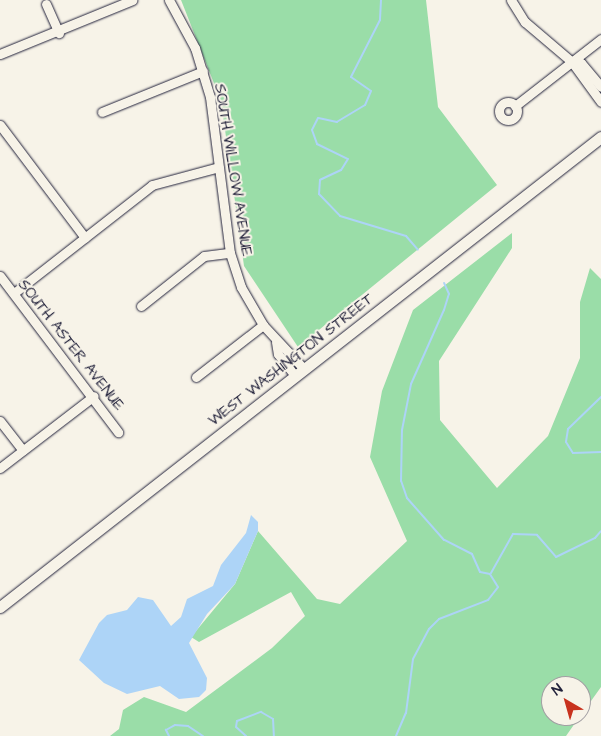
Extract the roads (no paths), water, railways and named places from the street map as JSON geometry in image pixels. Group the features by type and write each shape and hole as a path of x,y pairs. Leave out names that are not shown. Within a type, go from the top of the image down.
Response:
{"main road":[{"name":"WEST WASHINGTON STREET","path":"0,607 601,137"}],"street":[{"path":"0,54 59,33 132,0"},
{"name":"SOUTH WILLOW AVENUE","path":"169,0 203,71 219,166 230,253 241,287 263,325 276,342 278,354 300,373"},
{"path":"511,0 525,22 572,62 601,102"},
{"path":"46,4 59,33"},
{"path":"515,106 601,39"},
{"path":"572,62 581,63 601,87"},
{"path":"102,112 203,71"},
{"path":"0,125 85,238"},
{"path":"14,293 152,185 219,166"},
{"path":"141,306 204,256 230,253"},
{"name":"SOUTH ASTER AVENUE","path":"0,276 94,396 118,432"},
{"path":"196,377 263,325"},
{"path":"0,468 94,396"},
{"path":"0,421 23,450"}],"water":[{"path":"251,515 258,522 258,531 235,584 207,614 189,643 207,678 206,690 199,697 179,699 160,686 127,694 104,683 79,660 99,623 107,615 127,610 138,597 153,600 171,626 181,617 187,599 213,586 221,565 246,533"}],"waterway":[{"path":"381,0 380,20 351,77 371,91 365,105 337,122 318,118 312,130 317,144 348,159 341,170 320,180 319,194 340,216 406,236 418,250"},
{"path":"396,736 406,713 413,659 429,629 439,619 488,600 498,587 490,574 480,572 472,554 444,540 407,498 401,481 402,430 411,384 444,310 449,294 444,283"},
{"path":"601,397 568,429 566,442 573,453 601,452"},
{"path":"491,573 513,534 537,535 556,557 595,538 601,531"},
{"path":"246,736 236,727 237,721 261,712 273,719 274,736"},
{"path":"169,736 166,730 175,725 188,726 203,736"}]}
